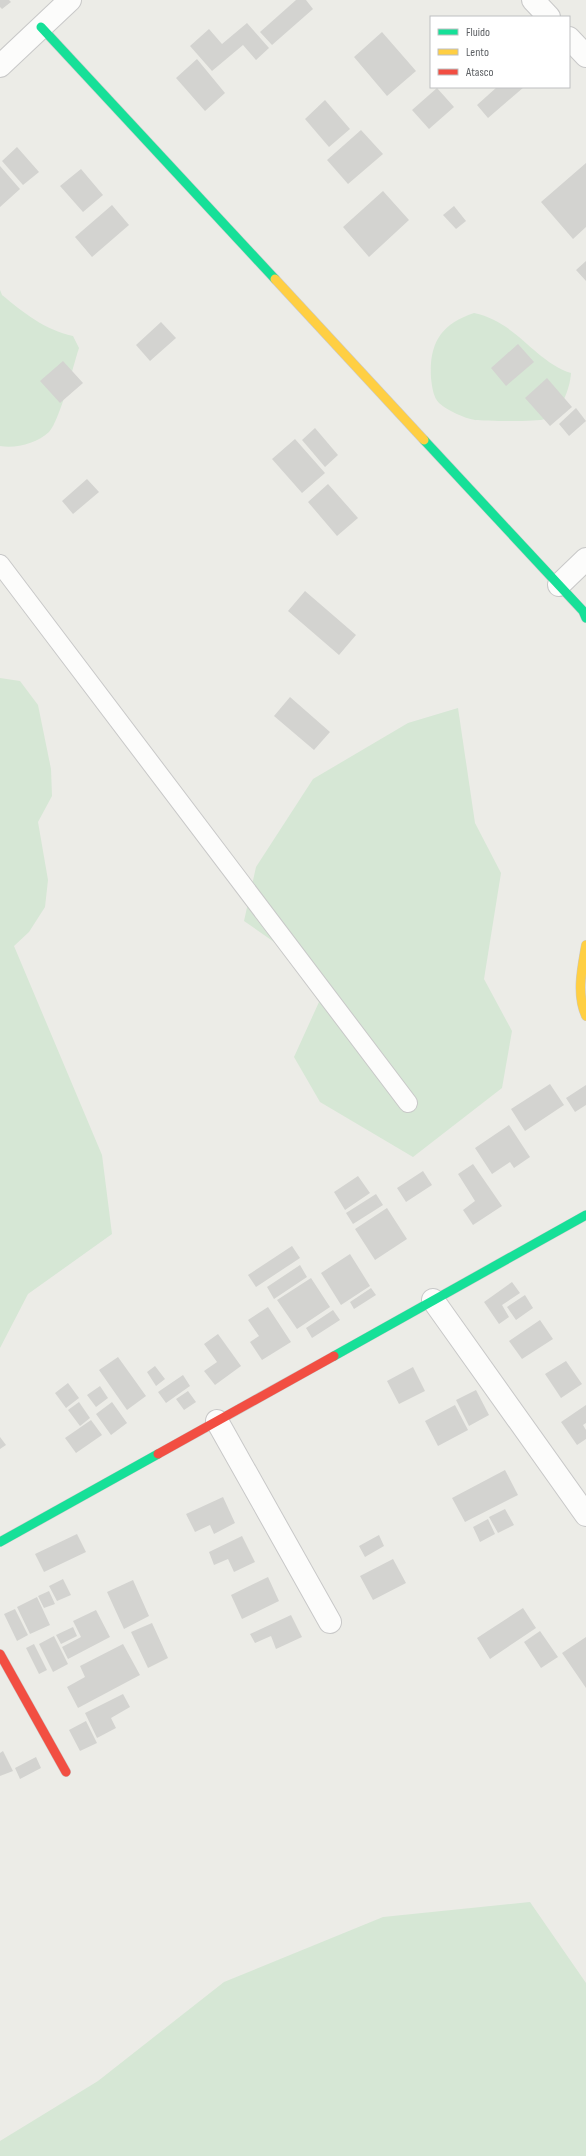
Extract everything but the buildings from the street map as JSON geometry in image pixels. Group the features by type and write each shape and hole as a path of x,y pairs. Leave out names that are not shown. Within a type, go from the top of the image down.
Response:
{"street":[{"path":"0,66 70,0"},
{"path":"533,0 548,16"},
{"path":"42,27 583,611 586,618"},
{"path":"570,39 586,56"},
{"path":"559,585 586,559"},
{"path":"586,945 580,976 582,1010 586,1016"},
{"path":"0,1542 586,1215"},
{"path":"433,1300 586,1515"},
{"path":"217,1421 330,1622"},
{"path":"0,1654 66,1772"}],"lane":[{"path":"0,564 408,1103"}],"green space":[{"path":"0,290 2,295 35,320 53,330 73,336 79,348 62,405 49,432 32,442 13,447 0,446"},
{"path":"474,313 502,324 546,360 571,373 569,386 564,400 556,412 551,416 545,419 532,421 475,420 451,411 437,401 433,391 431,378 432,355 435,345 439,336 445,329 453,323"},
{"path":"0,678 20,681 38,705 51,769 52,796 38,822 48,880 45,907 29,932 14,946 102,1155 112,1234 28,1294 0,1348"},
{"path":"458,708 475,823 501,873 484,979 512,1031 502,1088 413,1157 320,1102 294,1057 319,1002 287,951 244,921 256,867 313,779 408,723"},
{"path":"530,1902 586,1983 586,2156 0,2156 0,2141 98,2081 224,1982 383,1917"}],"traffic: fast":[{"path":"41,27 275,279"},
{"path":"424,440 583,611 586,618"},
{"path":"334,1356 586,1215"},
{"path":"0,1542 158,1454"}],"traffic: slow":[{"path":"275,279 424,440"},
{"path":"586,945 581,981 581,999 586,1016"}],"traffic: jam":[{"path":"158,1454 334,1356"},
{"path":"0,1654 66,1772"}]}
